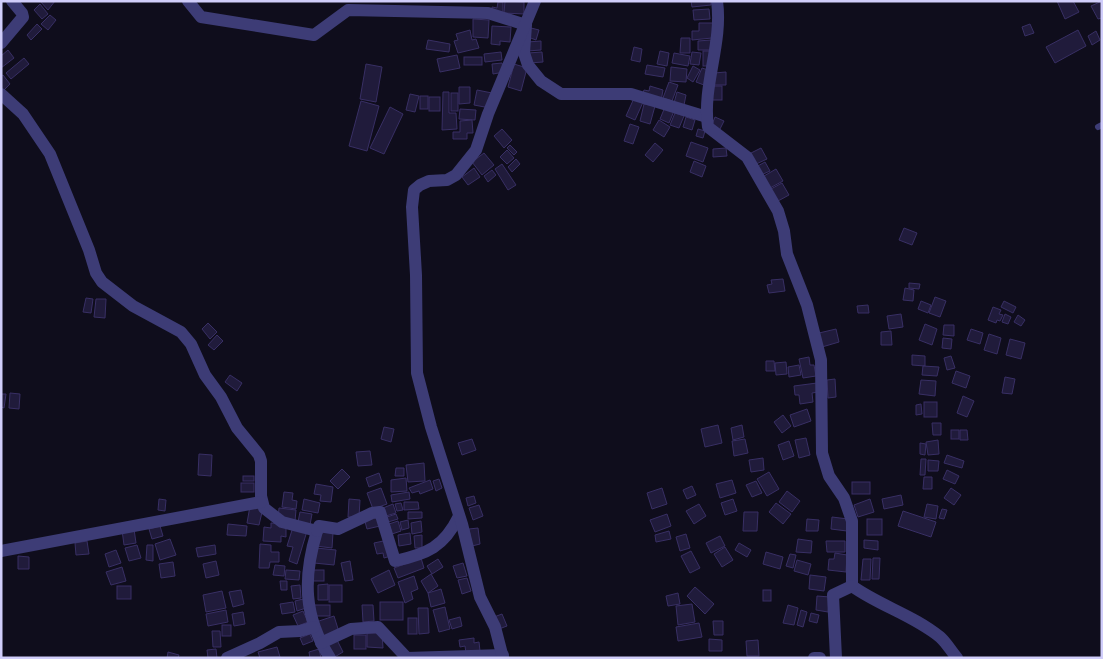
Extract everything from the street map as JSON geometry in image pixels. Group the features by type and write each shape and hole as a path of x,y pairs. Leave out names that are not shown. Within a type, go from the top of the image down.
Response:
{"street":[{"path":"4,34 23,15 12,1"},
{"path":"188,1 201,17 314,35 348,10 487,7 526,25"},
{"path":"321,643 350,629 378,627 407,658 503,656 495,627 480,597 459,516 431,427 417,373 412,199 414,190 429,180 447,180 456,175 476,150 488,114 535,1"},
{"path":"717,1 715,60 708,93 706,117 708,127 747,157 778,211 784,231 787,254 807,305 821,360 822,453 829,476 844,498 852,521 852,586"},
{"path":"526,25 524,53 528,65 541,81 561,94 630,94 706,117"},
{"path":"1,94 23,114 44,142 89,250 96,274 102,282 120,298 176,329 186,338 205,375 221,397 237,428 259,455 261,461 262,502 269,514 282,522 317,531"},
{"path":"1,551 262,502"},
{"path":"330,658 314,627 306,580 319,526 338,529 372,513 380,512 395,560 432,550 452,531 459,516"},
{"path":"836,658 833,595 852,586"},
{"path":"852,586 881,604 903,613 940,637 957,658"},
{"path":"227,658 279,632 300,631 314,627"},
{"path":"814,658 820,658"}],"building":[{"path":"40,1 55,1 48,10"},
{"path":"505,1 524,2 524,14 504,13"},
{"path":"691,1 711,1 711,5 692,7"},
{"path":"1057,1 1073,1 1079,12 1065,19"},
{"path":"1102,1 1102,18 1098,19 1091,6"},
{"path":"498,2 503,2 503,14 492,13 492,7 497,8"},
{"path":"40,4 48,14 42,19 34,10"},
{"path":"709,9 710,19 694,20 693,10"},
{"path":"50,15 56,20 48,30 41,24"},
{"path":"473,19 489,20 488,38 473,37"},
{"path":"699,23 713,23 712,38 692,40 692,31 699,31"},
{"path":"37,24 42,29 31,40 27,35"},
{"path":"1030,24 1034,33 1025,36 1022,27"},
{"path":"492,26 511,27 510,42 500,41 500,45 491,44"},
{"path":"531,28 539,30 536,40 528,37"},
{"path":"470,30 472,40 476,39 479,48 458,53 454,41 458,40 456,34"},
{"path":"1078,30 1086,46 1055,63 1046,47"},
{"path":"1096,31 1100,40 1092,45 1088,36"},
{"path":"681,38 690,38 690,53 680,53"},
{"path":"428,40 450,44 449,52 426,49"},
{"path":"711,40 711,50 698,50 698,41"},
{"path":"541,41 541,50 527,51 527,42"},
{"path":"634,47 642,49 640,62 631,60"},
{"path":"8,50 14,58 1,68 1,56"},
{"path":"660,51 669,53 667,66 657,64"},
{"path":"703,51 712,51 712,66 703,66"},
{"path":"501,52 502,60 485,62 484,54"},
{"path":"542,52 543,62 529,63 528,53"},
{"path":"692,52 701,53 699,65 690,64"},
{"path":"674,53 690,56 688,66 672,63"},
{"path":"457,55 460,68 440,72 437,59"},
{"path":"464,57 482,57 482,65 464,65"},
{"path":"24,58 29,64 11,79 6,73"},
{"path":"502,63 504,72 493,74 492,64"},
{"path":"366,64 382,67 376,102 360,99"},
{"path":"514,64 527,68 521,91 508,87"},
{"path":"647,65 665,68 663,77 645,74"},
{"path":"693,66 700,70 693,82 687,78"},
{"path":"671,67 687,69 686,82 670,81"},
{"path":"702,68 711,71 704,85 696,82"},
{"path":"726,72 726,85 714,85 714,73"},
{"path":"3,75 10,84 2,92 1,76"},
{"path":"669,82 678,85 672,101 663,98"},
{"path":"650,86 663,90 661,101 642,96 644,90 649,91"},
{"path":"711,86 722,86 722,100 711,100"},
{"path":"459,87 470,87 470,103 459,104"},
{"path":"477,90 492,93 490,108 474,105"},
{"path":"443,92 449,92 449,113 456,113 457,129 442,130"},
{"path":"677,92 686,95 684,105 674,103"},
{"path":"451,93 458,93 458,111 451,111"},
{"path":"410,94 419,96 415,112 406,110"},
{"path":"420,96 428,96 428,109 420,109"},
{"path":"635,96 644,100 635,120 626,116"},
{"path":"429,97 440,97 440,111 429,111"},
{"path":"361,101 379,106 367,151 349,146"},
{"path":"644,104 655,106 650,124 640,121"},
{"path":"390,107 403,114 384,154 370,148"},
{"path":"665,107 674,111 669,123 660,119"},
{"path":"460,109 476,110 475,120 459,119"},
{"path":"675,113 684,116 679,128 670,125"},
{"path":"686,117 695,120 692,130 683,127"},
{"path":"715,117 724,121 719,131 711,127"},
{"path":"472,120 473,133 467,133 467,139 453,139 453,132 460,132 460,121"},
{"path":"659,120 670,127 664,137 653,130"},
{"path":"630,124 639,127 633,144 624,141"},
{"path":"502,129 512,140 504,148 494,136"},
{"path":"698,129 705,131 703,138 696,136"},
{"path":"691,142 708,148 703,162 686,156"},
{"path":"655,143 663,150 653,162 645,155"},
{"path":"510,145 517,152 514,155 507,148"},
{"path":"726,148 727,156 713,157 713,149"},
{"path":"761,148 767,159 754,165 749,154"},
{"path":"507,150 514,158 507,164 500,157"},
{"path":"484,153 494,165 482,175 472,162"},
{"path":"516,159 520,164 512,172 508,167"},
{"path":"694,161 706,166 702,177 690,172"},
{"path":"765,162 770,171 761,175 756,167"},
{"path":"502,164 516,185 508,190 495,169"},
{"path":"474,168 480,177 468,185 462,177"},
{"path":"776,169 783,181 770,188 764,176"},
{"path":"492,170 496,175 488,182 484,176"},
{"path":"782,183 789,195 778,201 771,189"},
{"path":"904,228 917,233 912,245 899,240"},
{"path":"783,279 785,291 769,293 767,285 772,284 771,280"},
{"path":"909,283 920,284 919,289 909,288"},
{"path":"905,288 914,290 913,301 903,300"},
{"path":"935,297 946,301 940,317 929,313"},
{"path":"86,298 93,299 91,313 83,312"},
{"path":"96,299 106,299 105,318 94,317"},
{"path":"921,301 931,305 928,313 918,309"},
{"path":"1004,301 1016,307 1013,313 1001,307"},
{"path":"868,305 869,313 858,313 857,306"},
{"path":"993,307 1001,310 999,314 1003,315 1000,321 997,320 996,323 988,320"},
{"path":"901,314 903,327 889,329 887,316"},
{"path":"1005,314 1011,317 1008,324 1002,322"},
{"path":"1018,315 1025,320 1021,326 1014,322"},
{"path":"208,323 217,332 210,339 202,329"},
{"path":"925,324 937,329 932,345 919,340"},
{"path":"944,325 954,325 954,336 943,335"},
{"path":"836,329 839,342 822,347 819,333"},
{"path":"971,329 983,333 980,344 967,340"},
{"path":"891,331 892,345 881,345 881,332"},
{"path":"989,334 1001,338 997,354 984,350"},
{"path":"217,335 223,341 214,350 208,345"},
{"path":"943,338 952,339 951,349 942,348"},
{"path":"1010,339 1025,343 1021,359 1006,355"},
{"path":"912,355 925,356 925,366 912,365"},
{"path":"951,356 955,368 947,370 944,358"},
{"path":"809,357 810,365 814,365 816,376 803,378 799,359"},
{"path":"766,361 774,361 775,371 766,371"},
{"path":"786,362 787,374 776,375 775,363"},
{"path":"799,365 801,375 789,377 788,367"},
{"path":"923,366 939,367 937,376 922,375"},
{"path":"956,371 970,376 966,388 952,383"},
{"path":"230,375 242,383 237,391 225,382"},
{"path":"1005,377 1015,379 1012,394 1002,393"},
{"path":"835,379 836,397 828,398 827,380"},
{"path":"921,380 936,381 935,396 919,394"},
{"path":"817,383 818,392 812,393 813,402 800,404 799,395 795,395 794,386"},
{"path":"10,393 20,394 19,409 9,408"},
{"path":"1,394 6,394 4,408 1,407"},
{"path":"963,396 974,401 967,417 957,413"},
{"path":"924,402 937,402 937,417 924,417"},
{"path":"921,404 922,414 916,415 916,405"},
{"path":"807,409 811,421 794,427 790,415"},
{"path":"783,415 791,426 782,433 774,422"},
{"path":"932,423 941,423 941,435 933,435"},
{"path":"718,425 722,443 705,447 701,429"},
{"path":"742,425 744,437 733,440 731,428"},
{"path":"384,427 394,429 391,442 381,439"},
{"path":"951,430 959,430 959,439 951,439"},
{"path":"960,430 967,430 968,440 960,440"},
{"path":"806,438 810,455 799,458 795,440"},
{"path":"472,439 476,450 462,455 458,443"},
{"path":"745,439 748,453 734,456 732,441"},
{"path":"938,440 939,454 928,455 926,442"},
{"path":"789,441 794,456 783,460 778,445"},
{"path":"920,443 926,444 925,455 920,454"},
{"path":"370,451 372,465 358,466 356,452"},
{"path":"199,454 212,455 211,476 198,475"},
{"path":"947,455 964,461 962,468 944,463"},
{"path":"763,458 764,470 751,472 749,460"},
{"path":"921,459 926,459 925,475 920,475"},
{"path":"928,460 939,461 938,471 928,471"},
{"path":"424,463 425,481 408,482 406,465"},
{"path":"396,468 404,468 404,476 395,476"},
{"path":"342,469 350,477 338,489 330,481"},
{"path":"947,470 959,476 955,484 943,479"},
{"path":"769,472 779,489 767,496 757,479"},
{"path":"379,473 382,482 369,487 366,478"},
{"path":"243,476 254,476 254,481 243,481"},
{"path":"924,477 932,477 932,489 923,489"},
{"path":"406,478 407,491 391,492 391,480"},
{"path":"439,479 442,488 436,491 433,481"},
{"path":"430,480 433,489 420,494 419,491 412,493 409,488"},
{"path":"732,480 736,493 720,498 716,484"},
{"path":"756,481 762,493 752,497 746,485"},
{"path":"852,482 870,482 870,494 852,494"},
{"path":"241,483 254,483 254,492 241,492"},
{"path":"316,484 333,487 331,502 320,501 321,495 314,494"},
{"path":"692,486 696,495 687,499 683,490"},
{"path":"381,488 387,504 373,509 367,493"},
{"path":"662,488 667,504 652,509 647,493"},
{"path":"951,488 961,495 954,505 944,498"},
{"path":"787,491 800,501 792,512 779,502"},
{"path":"284,492 293,493 292,500 297,501 296,509 282,507"},
{"path":"409,492 410,499 392,502 391,495"},
{"path":"901,495 903,505 884,509 882,499"},
{"path":"474,496 476,503 468,506 466,498"},
{"path":"159,499 166,500 165,511 158,510"},
{"path":"304,499 320,503 318,513 302,510"},
{"path":"349,499 360,500 359,517 348,517"},
{"path":"733,499 737,511 725,515 721,503"},
{"path":"870,499 874,512 858,517 854,505"},
{"path":"404,502 418,502 419,509 404,510"},
{"path":"401,503 403,510 397,511 395,504"},
{"path":"776,503 791,514 783,524 769,512"},
{"path":"393,504 396,513 386,516 383,508"},
{"path":"699,504 706,516 694,524 686,511"},
{"path":"927,504 938,506 936,519 924,517"},
{"path":"479,505 483,516 473,520 469,508"},
{"path":"250,506 263,508 259,525 247,523"},
{"path":"279,508 296,510 295,521 278,519"},
{"path":"942,509 947,510 944,519 939,518"},
{"path":"903,511 936,522 931,537 898,526"},
{"path":"300,512 312,514 310,525 298,522"},
{"path":"408,512 422,512 422,518 408,519"},
{"path":"744,512 758,512 757,531 743,531"},
{"path":"377,514 380,526 367,529 364,518"},
{"path":"396,514 398,519 388,522 387,517"},
{"path":"667,514 671,526 655,532 650,520"},
{"path":"832,517 848,519 847,531 831,529"},
{"path":"807,519 819,520 818,531 806,531"},
{"path":"867,519 882,519 882,535 867,535"},
{"path":"408,520 409,528 402,530 400,522"},
{"path":"398,521 401,531 392,534 389,524"},
{"path":"421,521 422,532 412,534 411,523"},
{"path":"271,523 282,524 286,528 286,537 281,536 281,542 263,541 264,527 271,528"},
{"path":"228,524 247,526 246,536 227,535"},
{"path":"160,526 163,536 152,539 149,529"},
{"path":"293,527 307,531 297,564 289,561 293,547 287,546"},
{"path":"478,528 480,544 472,546 469,529"},
{"path":"134,529 136,543 124,545 122,530"},
{"path":"669,531 671,539 656,542 655,535"},
{"path":"318,532 333,533 332,548 316,546"},
{"path":"410,533 411,544 399,546 398,535"},
{"path":"686,534 690,548 680,551 676,537"},
{"path":"422,535 422,548 415,548 414,536"},
{"path":"720,536 725,546 711,553 706,543"},
{"path":"170,539 176,555 160,560 155,544"},
{"path":"798,539 812,541 811,553 796,552"},
{"path":"388,540 391,556 384,558 383,553 377,554 374,543"},
{"path":"864,540 878,541 878,550 864,548"},
{"path":"87,541 89,554 76,555 75,543"},
{"path":"826,541 845,541 845,552 827,552"},
{"path":"739,543 751,550 747,557 735,550"},
{"path":"260,544 271,545 271,552 279,552 279,562 270,562 269,568 259,568"},
{"path":"137,545 141,558 129,561 125,548"},
{"path":"147,545 153,545 153,561 146,560"},
{"path":"215,545 216,554 198,557 196,548"},
{"path":"725,547 733,560 722,567 714,554"},
{"path":"316,548 336,550 334,565 314,563"},
{"path":"116,550 121,563 109,567 105,554"},
{"path":"691,551 700,568 690,573 681,556"},
{"path":"766,552 783,557 780,569 763,564"},
{"path":"835,553 847,555 846,572 828,570 829,559 834,559"},
{"path":"790,554 796,555 793,568 786,566"},
{"path":"18,556 29,557 29,569 18,569"},
{"path":"421,558 424,568 398,578 394,568"},
{"path":"873,558 880,558 879,579 872,579"},
{"path":"438,559 443,567 432,574 427,566"},
{"path":"863,559 871,559 870,580 861,580"},
{"path":"797,560 811,564 808,575 794,571"},
{"path":"216,561 219,575 206,578 203,564"},
{"path":"350,561 353,580 345,581 341,563"},
{"path":"173,562 175,576 161,578 159,564"},
{"path":"463,563 467,576 457,578 453,566"},
{"path":"275,565 285,566 284,576 273,575"},
{"path":"122,567 126,581 111,585 106,572"},
{"path":"286,570 300,571 299,580 285,579"},
{"path":"309,570 324,570 324,581 309,581"},
{"path":"389,570 395,585 378,593 371,579"},
{"path":"431,574 438,586 428,593 421,581"},
{"path":"810,575 826,577 824,591 809,589"},
{"path":"414,576 418,589 411,592 413,599 405,603 398,582"},
{"path":"467,578 471,591 462,594 458,580"},
{"path":"280,581 287,581 287,590 281,590"},
{"path":"328,584 328,600 318,600 318,585"},
{"path":"300,585 301,598 293,599 291,586"},
{"path":"329,585 342,585 342,602 329,602"},
{"path":"117,586 131,586 131,599 117,599"},
{"path":"695,587 714,604 705,614 687,596"},
{"path":"441,589 445,603 431,607 428,593"},
{"path":"241,590 244,604 233,607 229,592"},
{"path":"763,590 771,590 771,601 763,601"},
{"path":"222,591 226,608 206,612 203,595"},
{"path":"678,593 680,604 668,606 666,596"},
{"path":"817,596 830,597 828,612 816,610"},
{"path":"303,599 306,608 297,611 295,601"},
{"path":"293,602 295,612 282,614 280,604"},
{"path":"380,602 403,602 403,620 380,620"},
{"path":"692,604 695,622 678,625 676,606"},
{"path":"314,605 330,605 330,616 314,616"},
{"path":"362,605 373,605 374,621 363,622"},
{"path":"788,605 798,608 794,625 783,623"},
{"path":"445,607 450,629 439,632 433,610"},
{"path":"418,608 428,608 429,633 419,634"},
{"path":"226,610 228,622 208,626 206,614"},
{"path":"801,610 807,612 803,627 797,625"},
{"path":"303,611 308,622 298,626 293,615"},
{"path":"243,612 245,624 234,626 232,614"},
{"path":"811,613 819,615 817,623 809,621"},
{"path":"502,614 507,626 499,629 494,617"},
{"path":"334,616 339,632 321,638 316,622"},
{"path":"460,617 462,626 452,629 449,620"},
{"path":"408,618 417,618 417,634 408,634"},
{"path":"713,621 723,621 723,635 714,635"},
{"path":"699,623 702,637 678,641 676,627"},
{"path":"222,625 231,625 231,636 222,636"},
{"path":"212,631 220,631 221,647 213,647"},
{"path":"367,633 382,633 383,648 367,647"},
{"path":"310,634 313,641 303,645 300,638"},
{"path":"354,635 366,635 366,649 354,649"},
{"path":"336,638 343,652 333,658 324,644"},
{"path":"474,638 474,643 479,642 480,651 466,653 465,646 460,647 459,640"},
{"path":"709,639 722,640 722,651 709,651"},
{"path":"758,640 759,656 747,656 746,641"},
{"path":"277,647 280,657 260,658 258,652"},
{"path":"216,649 217,658 208,658 207,650"},
{"path":"319,649 321,658 310,658 309,652"},
{"path":"168,652 179,655 178,658 167,658"}]}
